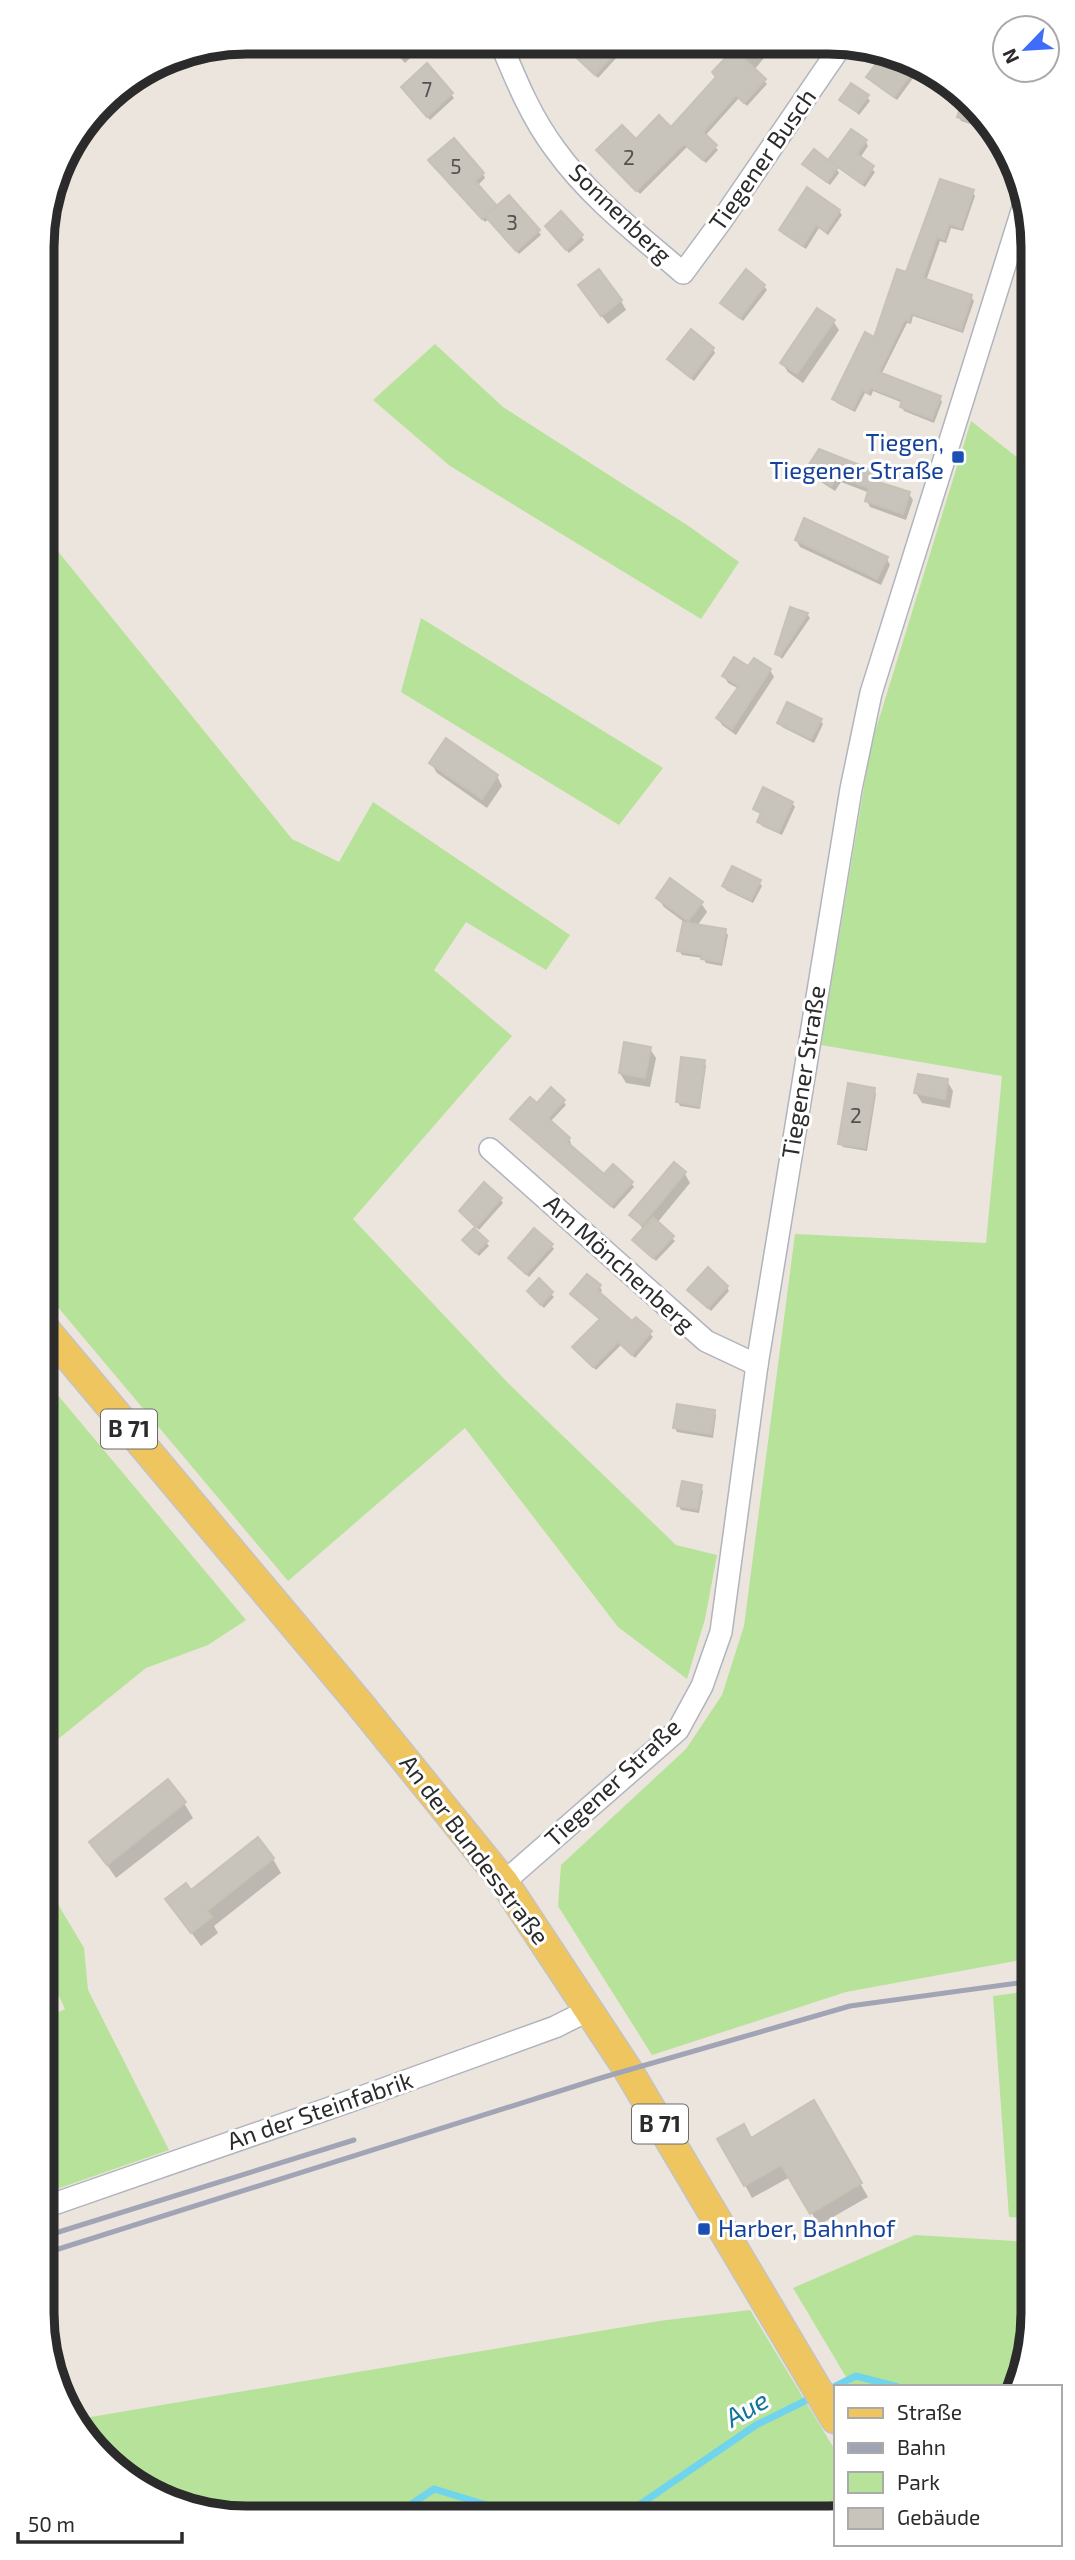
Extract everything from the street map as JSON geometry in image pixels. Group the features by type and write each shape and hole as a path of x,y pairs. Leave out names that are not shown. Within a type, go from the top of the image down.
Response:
{"main road":[{"name":"An der Bundesstraße","path":"54,1340 368,1713 505,1882 628,2070 834,2417"}],"street":[{"name":"Sonnenberg","path":"505,55 522,95 554,149 599,201 683,273"},
{"name":"Tiegener Busch","path":"683,273 835,55"},
{"name":"Tiegener Straße","path":"505,1882 678,1730 702,1686 720,1632 757,1365 851,789 871,693 1019,221"},
{"name":"Am Mönchenberg","path":"490,1149 706,1341 757,1365"},
{"name":"An der Steinfabrik","path":"54,2204 368,2095 555,2027 590,2010"}],"green space":[{"path":"435,344 503,407 690,527 739,562 701,619 450,466 373,400"},
{"path":"971,421 1021,460 1020,1960 846,1992 652,2055 558,1906 561,1865 686,1749 722,1695 744,1626 795,1234 986,1243 1002,1076 821,1045 871,745"},
{"path":"55,548 292,839 339,862 373,802 570,935 546,970 466,922 434,970 512,1036 353,1219 509,1384 676,1545 717,1555 705,1619 687,1679 618,1627 465,1428 288,1581 54,1303"},
{"path":"421,618 663,768 619,825 401,692"},
{"path":"54,1391 246,1620 208,1645 146,1668 54,1742"},
{"path":"54,1898 84,1948 88,1990 169,2150 54,2190 54,2014 65,2009 54,1987"},
{"path":"1020,1993 1020,2217 1009,2217 993,1996"},
{"path":"915,2235 1020,2241 1019,2338 1006,2385 851,2385 793,2288"},
{"path":"750,2310 834,2448 834,2505 222,2504 185,2495 140,2473 102,2440 86,2418 659,2321"}],"building":[{"path":"573,54 614,54 595,75"},
{"path":"729,54 739,54 766,79 744,103 736,95 703,132 717,145 703,160 684,144 636,191 596,150 622,125 636,139 659,115 671,127 716,77 712,72"},
{"path":"878,61 911,74 894,97 866,77"},
{"path":"427,63 453,93 427,117 401,87"},
{"path":"851,83 869,95 857,112 839,100"},
{"path":"960,108 975,123 957,117"},
{"path":"851,129 867,140 857,154 874,166 862,184 830,161 838,167 827,182 802,164 814,149 828,160"},
{"path":"454,138 484,173 475,181 497,206 482,219 428,160"},
{"path":"940,179 974,190 961,228 949,224 944,240 937,237 923,278 972,295 961,330 911,313 909,321 905,319 879,372 941,396 932,419 900,407 902,400 871,388 868,393 862,390 853,409 832,399 865,332 874,337 897,269 906,272"},
{"path":"807,187 840,210 826,232 816,225 803,246 779,230"},
{"path":"509,195 540,230 516,251 485,216"},
{"path":"561,211 583,235 566,250 545,226"},
{"path":"599,269 622,300 601,316 578,285"},
{"path":"746,269 765,285 740,318 720,303"},
{"path":"817,308 835,320 797,374 780,363"},
{"path":"691,329 714,348 691,378 667,359"},
{"path":"819,449 875,471 872,480 910,492 903,514 865,501 869,488 837,477 831,486 806,469"},
{"path":"804,518 888,557 877,579 795,540"},
{"path":"790,607 808,613 780,656 775,654"},
{"path":"734,657 748,666 754,658 771,669 732,729 716,718 739,686 722,676"},
{"path":"787,702 822,719 811,739 777,723"},
{"path":"446,738 498,775 482,799 429,763"},
{"path":"763,787 793,802 779,832 757,822 761,813 753,809"},
{"path":"732,866 761,880 751,900 722,886"},
{"path":"670,878 703,902 688,921 656,898"},
{"path":"683,922 726,929 721,962 701,959 702,955 677,951"},
{"path":"624,1042 651,1047 645,1078 619,1073"},
{"path":"681,1057 705,1060 699,1106 676,1102"},
{"path":"918,1074 948,1079 945,1099 914,1093"},
{"path":"848,1083 875,1088 865,1148 838,1144"},
{"path":"551,1087 565,1100 548,1118 570,1138 567,1142 604,1174 613,1164 633,1182 611,1206 510,1119 530,1097 537,1103"},
{"path":"674,1162 686,1172 642,1225 629,1215"},
{"path":"484,1182 502,1198 476,1227 459,1211"},
{"path":"653,1217 674,1236 653,1258 632,1240"},
{"path":"474,1228 488,1241 476,1253 462,1240"},
{"path":"534,1228 553,1244 526,1274 508,1258"},
{"path":"708,1267 728,1286 708,1308 687,1290"},
{"path":"587,1274 601,1285 597,1290 632,1321 636,1317 652,1331 632,1355 618,1342 593,1367 572,1347 600,1319 570,1294"},
{"path":"539,1278 553,1292 541,1305 527,1291"},
{"path":"677,1404 715,1410 711,1434 673,1428"},
{"path":"682,1481 702,1485 697,1509 677,1506"},
{"path":"168,1779 186,1802 107,1865 89,1842"},
{"path":"258,1837 274,1858 207,1911 212,1917 191,1933 165,1899 186,1883 191,1890"},
{"path":"814,2100 862,2183 810,2214 781,2165 744,2186 717,2139 744,2124 751,2138"}],"waterway":[{"name":"Aue","path":"838,2385 856,2376 890,2385"},
{"name":"Aue","path":"826,2391 834,2387"},
{"name":"Aue","path":"638,2506 756,2425 815,2396"},
{"name":"Aue","path":"408,2506 434,2489 490,2506"}],"railway":[{"path":"54,2250 604,2077 850,2006 1020,1983"},
{"path":"54,2233 354,2140"}],"place":[{"name":"Tiegen, Tiegener Straße","path":"958,457"},
{"name":"Harber, Bahnhof","path":"704,2229"}]}
